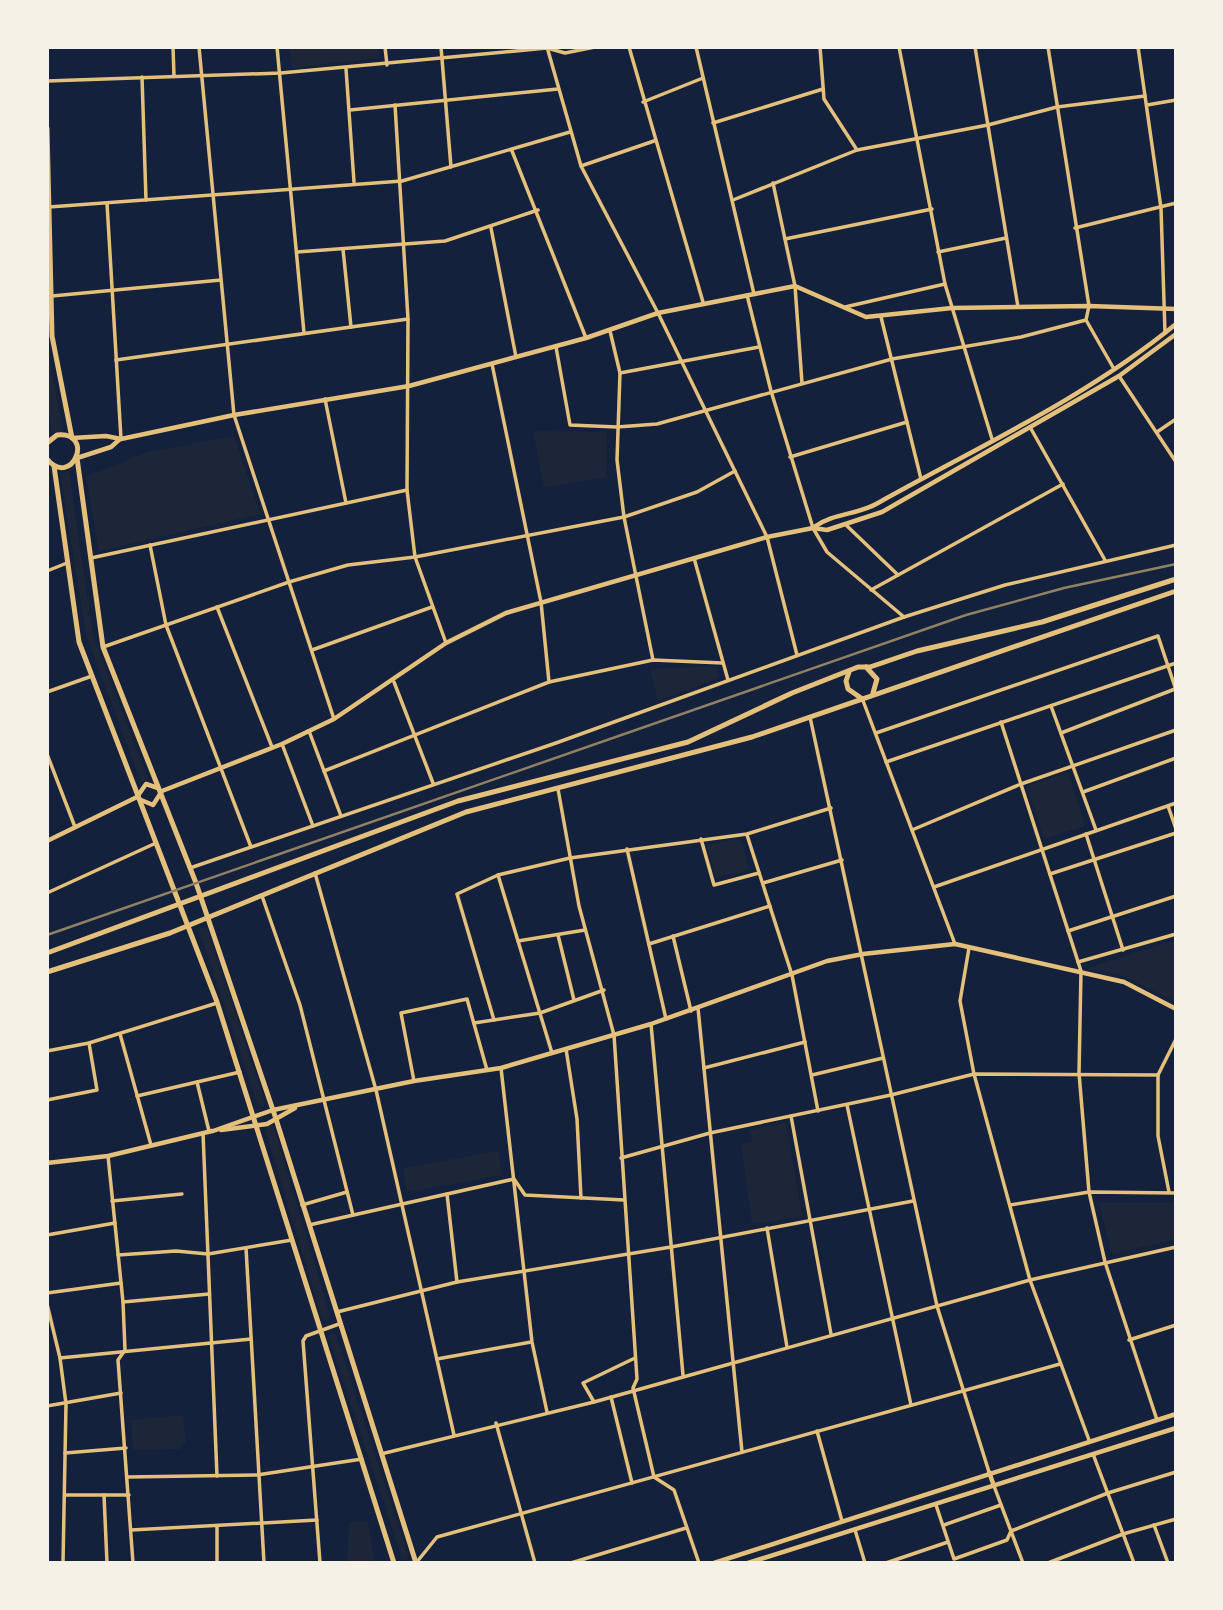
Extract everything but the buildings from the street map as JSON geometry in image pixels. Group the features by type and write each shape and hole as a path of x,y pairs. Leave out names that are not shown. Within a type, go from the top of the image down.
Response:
{"main road":[{"path":"47,128 52,336 72,438 78,447 77,458 103,647 162,791 208,918 276,1119 416,1563"},
{"path":"47,433 48,442 62,434 72,438"},
{"path":"77,458 69,466 50,463 79,642 217,1002 394,1563"},
{"path":"47,953 458,801 688,742 792,693 849,672 917,651 1042,622 1176,579"},
{"path":"47,972 208,918 466,812 752,737 1176,591"},
{"path":"866,667 877,679 871,695"},
{"path":"849,672 846,681 848,689 854,696 862,698"}],"street":[{"path":"173,47 174,76"},
{"path":"199,47 234,415 334,719"},
{"path":"277,47 304,333"},
{"path":"385,47 387,65"},
{"path":"441,47 451,167"},
{"path":"47,81 346,69 547,48 565,53 595,47"},
{"path":"629,47 654,141 703,302"},
{"path":"696,47 754,294"},
{"path":"820,47 824,99 858,150"},
{"path":"899,47 919,139 945,284 996,447"},
{"path":"975,47 1018,307"},
{"path":"1048,47 1089,306 1086,320 1114,369 1176,462"},
{"path":"1138,47 1161,208 1165,333"},
{"path":"547,48 581,166 658,313 767,537 797,655"},
{"path":"346,69 354,183"},
{"path":"142,77 146,200"},
{"path":"643,102 702,78"},
{"path":"350,110 558,89"},
{"path":"713,124 823,89"},
{"path":"733,200 858,150 988,125 1057,107 1145,96"},
{"path":"1146,105 1176,100"},
{"path":"395,105 402,181 408,318 407,490 415,557 446,643"},
{"path":"48,207 402,181 570,132"},
{"path":"581,166 654,141"},
{"path":"512,150 538,210 586,338"},
{"path":"773,183 795,286 802,383"},
{"path":"107,203 121,439"},
{"path":"1075,229 1176,203"},
{"path":"785,239 932,209"},
{"path":"296,252 445,241 491,228 538,210"},
{"path":"491,228 516,357"},
{"path":"938,252 1006,238"},
{"path":"343,248 351,327"},
{"path":"52,296 221,280"},
{"path":"842,308 945,284"},
{"path":"72,438 106,436 121,439 234,415 409,386 556,347 658,313 795,286 866,317 952,308 1089,306 1176,309"},
{"path":"747,295 771,391 813,528 827,552 904,617"},
{"path":"881,317 921,479"},
{"path":"116,360 408,318"},
{"path":"556,347 570,425 617,427 657,424 892,359 1021,337 1086,320"},
{"path":"813,528 824,520 874,506 1114,369 1176,324"},
{"path":"610,331 620,373 617,460 624,517 653,660"},
{"path":"137,797 153,805 162,791 282,744 334,719 394,682 446,643 506,613 767,537 813,528 827,530 882,512 1119,376 1176,334"},
{"path":"620,373 760,347"},
{"path":"492,364 541,602 549,682"},
{"path":"325,399 346,503"},
{"path":"1157,432 1176,419"},
{"path":"790,457 907,422"},
{"path":"1030,427 1105,560"},
{"path":"77,458 111,447 121,439"},
{"path":"103,647 289,582 348,565 415,557 526,533 624,517 697,492 735,471"},
{"path":"871,590 1063,484"},
{"path":"90,559 407,490"},
{"path":"845,524 898,575"},
{"path":"150,545 166,625 251,847"},
{"path":"190,868 556,743 904,617 1005,585 1176,545"},
{"path":"694,558 728,680"},
{"path":"47,571 67,564"},
{"path":"218,607 272,747"},
{"path":"312,650 432,607"},
{"path":"876,733 1158,636 1176,689 1061,733"},
{"path":"324,771 417,737 549,682 653,660 723,663"},
{"path":"886,761 1176,663"},
{"path":"47,692 92,676"},
{"path":"394,682 433,783"},
{"path":"862,698 955,944"},
{"path":"1051,706 1096,830"},
{"path":"810,717 937,1306 989,1472 1023,1563"},
{"path":"1001,722 1081,971 1079,1073 1089,1192 1105,1262 1161,1432"},
{"path":"912,830 1021,784 1176,730"},
{"path":"309,731 341,816"},
{"path":"282,744 313,826"},
{"path":"47,754 75,827"},
{"path":"1083,792 1176,758"},
{"path":"47,841 137,797 146,784 153,784 162,791"},
{"path":"558,788 585,930 604,990 614,1035 636,1358 637,1379 633,1388 654,1477 674,1490 699,1563"},
{"path":"933,887 1176,803"},
{"path":"1050,874 1176,831 1168,806"},
{"path":"494,1020 457,894 498,875 570,858 747,835 831,808"},
{"path":"1086,834 1123,950"},
{"path":"747,835 792,975 818,1111"},
{"path":"701,839 714,885 760,873"},
{"path":"47,884 49,892 156,843"},
{"path":"627,849 666,1019"},
{"path":"763,883 842,860"},
{"path":"315,873 376,1090 454,1435"},
{"path":"498,875 552,1053"},
{"path":"262,896 300,1004 353,1215"},
{"path":"1068,931 1176,896"},
{"path":"649,944 770,906"},
{"path":"518,941 585,930"},
{"path":"1078,962 1176,934"},
{"path":"558,935 575,1000"},
{"path":"673,936 691,1011"},
{"path":"208,1132 273,1110 414,1081 501,1068 691,1011 827,961 863,954 955,944 1124,982 1176,1009"},
{"path":"969,947 960,1001 974,1074 1030,1280 1089,1440"},
{"path":"474,1023 540,1013 604,990"},
{"path":"414,1081 401,1013 467,999 488,1070"},
{"path":"47,1051 89,1043 217,1002"},
{"path":"698,1008 742,1452"},
{"path":"651,1024 683,1375"},
{"path":"120,1034 151,1145"},
{"path":"1169,1192 1158,1136 1158,1075 1176,1039"},
{"path":"704,1068 805,1042"},
{"path":"47,1100 97,1090 89,1043"},
{"path":"566,1049 578,1119 581,1198"},
{"path":"812,1075 883,1058"},
{"path":"501,1068 532,1342 547,1412"},
{"path":"137,1096 240,1072"},
{"path":"621,1158 710,1133 847,1105 974,1074 1158,1075"},
{"path":"197,1082 208,1132 209,1294 217,1476"},
{"path":"847,1105 911,1405"},
{"path":"47,1163 108,1156 208,1132 257,1126 299,1106"},
{"path":"791,1116 831,1334"},
{"path":"108,1156 123,1301 125,1350 117,1360 133,1563"},
{"path":"514,1179 525,1195 624,1200"},
{"path":"309,1225 514,1179"},
{"path":"302,1205 347,1192"},
{"path":"1010,1205 1089,1192 1176,1193"},
{"path":"112,1201 182,1194"},
{"path":"447,1194 457,1282"},
{"path":"335,1312 457,1282 671,1247 913,1201"},
{"path":"47,1235 115,1223"},
{"path":"767,1228 787,1347"},
{"path":"118,1255 176,1251 208,1254 292,1240"},
{"path":"381,1454 496,1423 594,1402 633,1388 1030,1280 1176,1247"},
{"path":"246,1248 264,1563"},
{"path":"47,1293 121,1283"},
{"path":"123,1301 209,1294"},
{"path":"47,1304 60,1358 66,1404 63,1563"},
{"path":"320,1563 303,1341 306,1336 339,1324"},
{"path":"1129,1340 1176,1325"},
{"path":"60,1358 251,1339"},
{"path":"437,1359 532,1342"},
{"path":"594,1402 583,1383 636,1358"},
{"path":"416,1563 437,1537 1060,1364"},
{"path":"47,1406 121,1393"},
{"path":"611,1396 632,1483"},
{"path":"714,1563 749,1549 1176,1414"},
{"path":"496,1423 535,1563"},
{"path":"749,1549 751,1562 1176,1428"},
{"path":"817,1432 842,1521"},
{"path":"65,1453 126,1448"},
{"path":"1093,1454 1134,1563"},
{"path":"128,1477 257,1475 362,1459"},
{"path":"936,1505 954,1559 1007,1540 1012,1531 1108,1493 1176,1472"},
{"path":"66,1495 129,1495"},
{"path":"104,1495 107,1563"},
{"path":"943,1525 1001,1505"},
{"path":"1048,1563 1123,1534 1176,1519"},
{"path":"131,1530 317,1520"},
{"path":"217,1525 217,1563"},
{"path":"1154,1525 1168,1563"},
{"path":"570,1563 686,1527"},
{"path":"855,1531 865,1563"},
{"path":"886,1563 948,1542"}],"shaded area":[{"path":"289,47 378,47 379,58 292,68"},
{"path":"47,344 63,431 52,433 47,395"},
{"path":"533,431 606,432 606,477 544,488"},
{"path":"234,436 260,514 99,551 86,477 148,452"},
{"path":"69,472 93,635 148,779 141,782 86,635 60,473"},
{"path":"718,666 719,678 658,701 650,669"},
{"path":"1068,773 1085,826 1044,839 1026,786"},
{"path":"737,839 742,842 749,870 716,878 706,845"},
{"path":"200,928 207,928 265,1103 263,1107 257,1103"},
{"path":"1176,940 1176,1002 1119,974 1085,969"},
{"path":"786,1122 802,1217 752,1224 741,1144 752,1141 749,1130"},
{"path":"270,1125 274,1128 330,1316 328,1321 322,1319 265,1129"},
{"path":"498,1151 502,1175 407,1192 403,1168"},
{"path":"1099,1203 1176,1203 1176,1239 1112,1254"},
{"path":"332,1333 336,1335 408,1555 403,1560 328,1336"},
{"path":"183,1415 186,1442 180,1449 133,1450 131,1420"},
{"path":"983,1477 985,1480 757,1554 757,1550"},
{"path":"349,1522 368,1522 375,1563 347,1563"}],"railway":[{"path":"47,935 966,615 1064,588 1176,564"}]}
